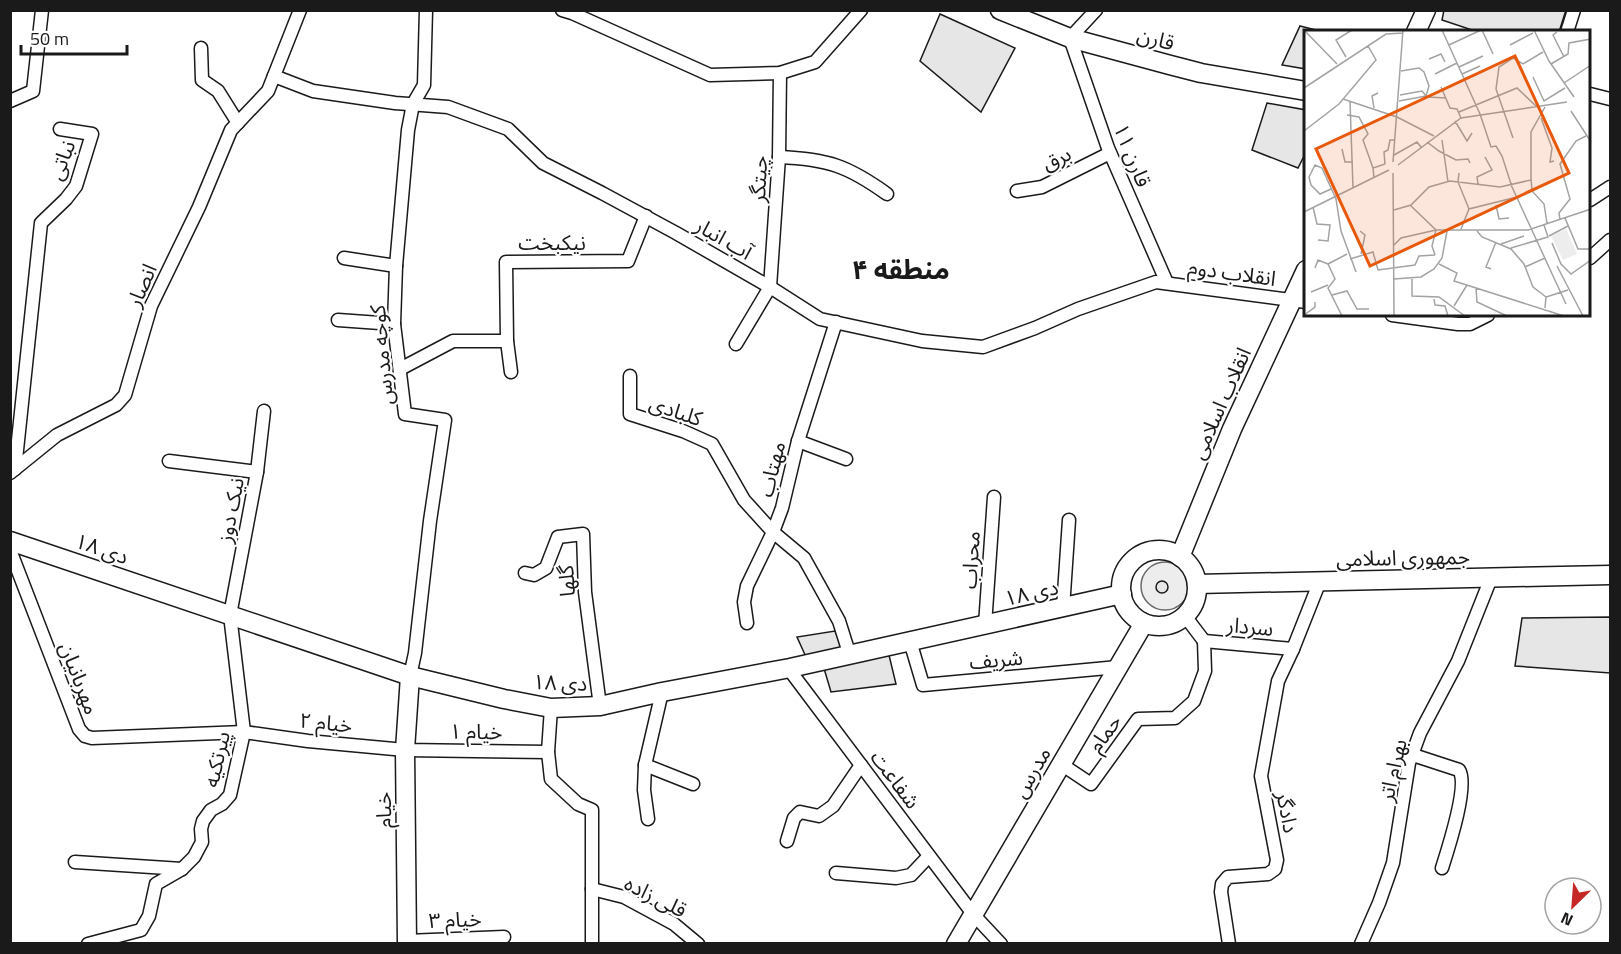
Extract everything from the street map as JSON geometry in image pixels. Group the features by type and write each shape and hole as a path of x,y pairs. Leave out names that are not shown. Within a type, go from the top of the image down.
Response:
{"main road":[{"name":"قارن","path":"1000,10 1070,38 1201,73 1304,91"},
{"path":"1417,30 1426,10"},
{"name":"انقلاب اسلامی","path":"1180,557 1232,429 1299,301 1304,279"},
{"name":"۱۸ دی","path":"10,542 410,676 551,708 600,706 850,656 1122,594"},
{"path":"1164,551 1180,557 1191,569 1197,584 1196,596 1185,616 1166,626 1144,623 1130,611 1122,594 1123,577 1132,562 1147,553 1164,551"},
{"name":"جمهوری اسلامی","path":"1197,584 1611,575"},
{"name":"مدرس","path":"956,944 1144,623"},
{"name":"خیام","path":"407,942 405,750 410,676"}],"street":[{"path":"10,101 33,92 42,10"},
{"name":"انصار","path":"13,471 57,435 116,405 125,396 151,306 200,207 231,130 268,91 300,10"},
{"name":"کوچه مدرس","path":"410,676 415,653 444,420 405,414 394,324 396,266 408,129 412,104 424,85 426,10"},
{"path":"562,10 592,16 710,75 780,73 815,62 861,10"},
{"path":"1070,38 1096,10"},
{"path":"1568,30 1574,10"},
{"name":"قارن ۱۱","path":"1070,38 1110,153 1167,283"},
{"path":"201,48 202,80 218,91 237,123"},
{"name":"چیتگر","path":"770,287 779,157 780,73"},
{"name":"آب انبار","path":"274,76 313,91 448,107 508,129 543,163 646,216 770,287 820,319 922,341 983,347 1078,309 1156,282 1167,283"},
{"path":"1591,94 1611,99"},
{"name":"نباتی","path":"13,471 16,410 41,223 76,186 92,134 60,129"},
{"name":"برق","path":"1017,191 1042,187 1110,153"},
{"path":"779,157 809,158 840,166 858,174 887,194"},
{"path":"1591,199 1611,187"},
{"name":"نیکبخت","path":"507,341 506,262 628,261 646,216"},
{"path":"1591,257 1611,240"},
{"path":"344,258 396,266"},
{"name":"انقلاب دوم","path":"1167,283 1299,301"},
{"path":"736,344 770,287"},
{"path":"1421,317 1443,323 1470,324 1486,316"},
{"path":"339,320 394,324"},
{"name":"مهتاب","path":"747,623 744,602 747,586 782,508 798,441 836,322"},
{"path":"400,369 453,341 507,341 511,372"},
{"name":"کلبادی","path":"630,376 630,414 683,431 712,444 744,500 773,532"},
{"name":"نیک دوز","path":"230,615 257,472 264,411"},
{"path":"798,441 846,459"},
{"path":"169,461 257,472"},
{"name":"محراب","path":"985,625 994,497"},
{"path":"1063,608 1068,520"},
{"path":"773,532 804,558 839,621 850,656"},
{"name":"گلها","path":"525,573 534,575 546,568 558,537 583,534 585,592 600,706"},
{"name":"مهربانیان","path":"10,550 79,729 85,736 92,738 244,732"},
{"name":"بهرام اتر","path":"1361,944 1379,903 1392,863 1409,763 1420,734 1458,661 1491,578"},
{"name":"سردار","path":"1204,641 1293,649 1320,582"},
{"name":"پیرتکیه","path":"88,944 141,930 149,916 156,884 182,869 199,849 202,842 203,821 211,810 222,804 230,795 244,732 230,615"},
{"path":"1185,616 1204,641"},
{"name":"شریف","path":"910,641 923,685 1118,667"},
{"name":"حمام","path":"1061,764 1091,784 1138,718 1175,718 1194,701 1205,671 1204,641"},
{"name":"دادگر","path":"1229,944 1221,892 1222,884 1228,877 1268,874 1275,869 1277,860 1261,776 1278,681 1293,649"},
{"name":"شفاعت","path":"788,668 973,914 1001,944"},
{"path":"648,819 644,790 645,765 662,692"},
{"path":"551,708 548,752 551,779 578,804 592,810 592,944"},
{"name":"خیام ۲","path":"244,732 308,741 405,750"},
{"name":"خیام ۱","path":"405,750 548,752"},
{"path":"1413,755 1459,770 1463,777 1455,824 1442,868"},
{"path":"645,765 693,784"},
{"path":"787,841 794,818 800,812 819,816 833,806 861,765"},
{"path":"836,873 896,878 910,875 929,856"},
{"path":"75,862 182,869"},
{"name":"قلی زاده","path":"592,889 624,897 674,924 698,944"},
{"name":"خیام ۳","path":"407,942 504,937"}],"shaded area":[{"path":"1165,562 1182,569 1189,586 1182,603 1165,610 1148,603 1141,586 1148,569"}],"building":[{"path":"1444,10 1566,10 1560,30 1472,30 1442,20"},
{"path":"940,14 1015,48 981,112 920,61"},
{"path":"1300,26 1316,30 1304,30 1304,69 1282,65"},
{"path":"1267,103 1304,110 1304,156 1298,168 1252,150"},
{"path":"1162,581 1168,587 1162,593 1156,587"},
{"path":"1610,617 1610,673 1515,666 1522,618"},
{"path":"835,631 843,650 806,657 797,637"},
{"path":"888,651 896,684 831,692 823,665"}],"district":[{"name":"منطقه ۴","path":"901,268"}]}
